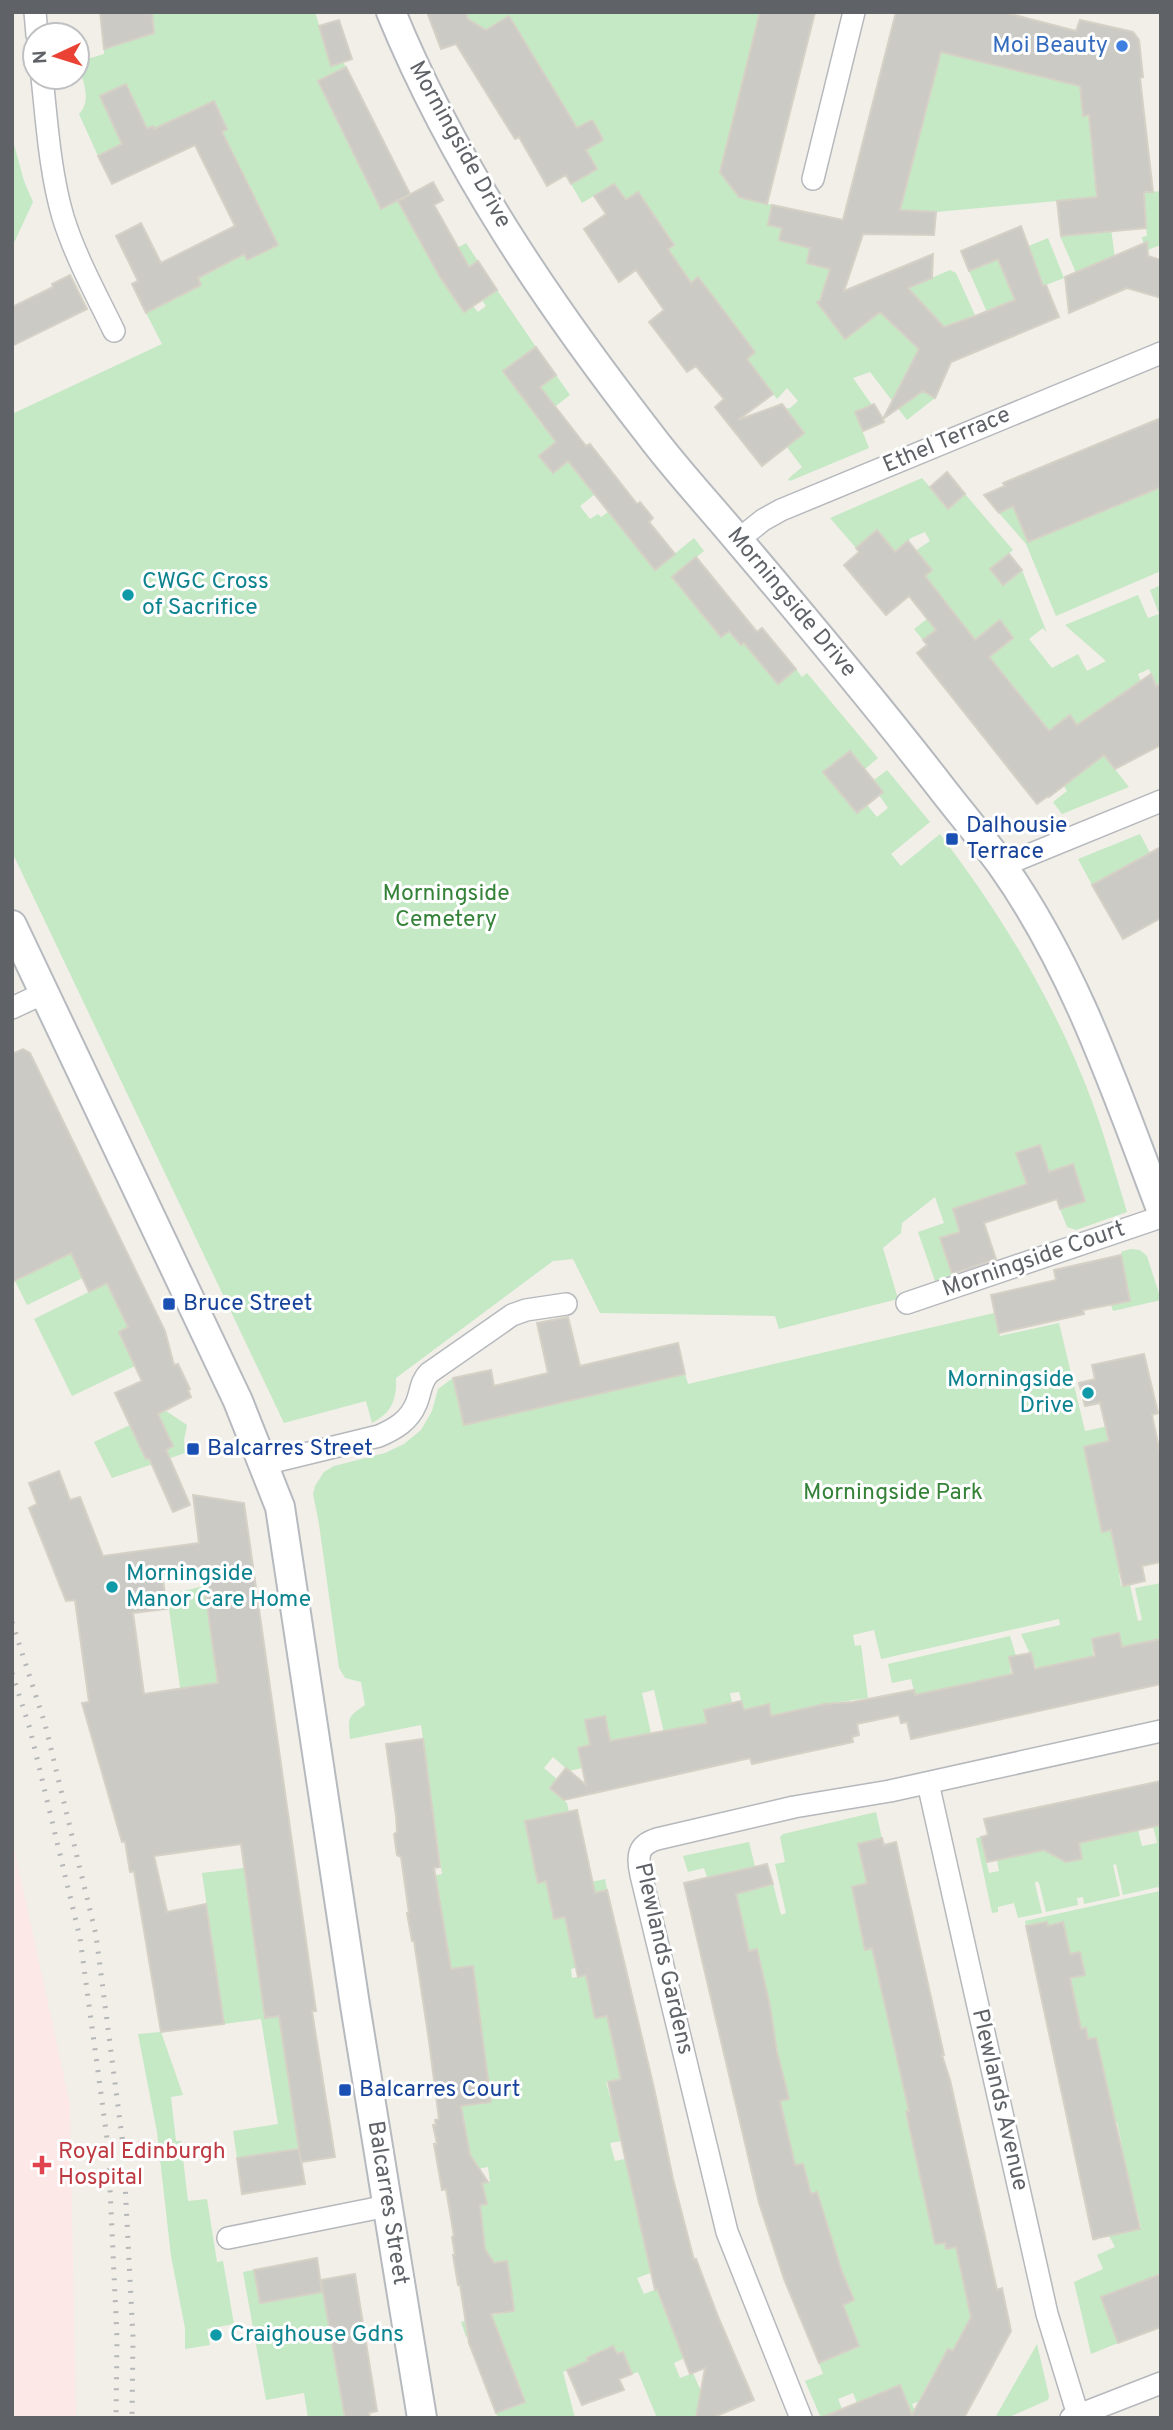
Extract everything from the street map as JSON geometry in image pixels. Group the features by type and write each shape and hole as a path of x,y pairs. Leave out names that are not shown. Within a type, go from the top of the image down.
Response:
{"street":[{"name":"Morningside Drive","path":"391,12 428,93 467,164 498,219 553,305 652,438 875,704 1002,866 1049,941 1081,1010 1124,1111 1160,1207"},
{"path":"813,179 854,12"},
{"path":"44,91 57,194 64,218 114,331"},
{"name":"Ethel Terrace","path":"738,540 781,510 1161,353"},
{"path":"1002,866 1161,801"},
{"name":"Balcarres Street","path":"12,925 238,1401 276,1494 283,1520 387,2206 422,2418"},
{"path":"12,1008 44,993"},
{"name":"Morningside Court","path":"907,1303 1160,1207"},
{"path":"264,1464 379,1436 395,1429 407,1418 416,1404 422,1382 429,1373 512,1315 526,1310 566,1304"},
{"name":"Plewlands Gardens","path":"801,2418 727,2232 641,1875 638,1854 642,1846 657,1839 794,1808 928,1783 1161,1731"},
{"name":"Plewlands Avenue","path":"928,1783 1047,2314 1075,2416"},
{"path":"228,2238 387,2206"},
{"path":"1075,2416 1161,2383"}],"shaded area":[{"name":"Royal Edinburgh Hospital","path":"12,1838 70,2104 76,2418 12,2418"}],"green space":[{"name":"Morningside Cemetery","path":"152,12 315,12 332,66 343,62 346,67 318,82 347,140 379,136 352,150 380,208 397,200 432,262 466,243 478,261 444,284 464,312 473,306 478,312 486,306 482,300 497,290 536,347 504,371 523,398 556,375 570,395 538,420 556,442 540,456 568,461 594,495 580,506 590,519 598,514 601,517 608,512 655,570 694,538 704,551 672,577 721,637 729,631 740,645 744,643 778,684 796,669 802,677 807,673 878,758 865,769 850,751 824,772 857,813 867,805 877,817 888,808 879,795 883,791 874,780 887,770 930,822 891,854 901,866 940,834 1007,930 1063,1032 1093,1104 1127,1212 1076,1230 1067,1227 1060,1209 1085,1200 1073,1165 1049,1172 1040,1145 1016,1153 1027,1184 953,1209 960,1232 940,1239 952,1275 935,1281 918,1232 944,1223 935,1197 902,1223 901,1233 883,1248 898,1299 779,1329 775,1316 600,1313 573,1259 553,1261 396,1378 392,1405 379,1419 372,1423 366,1401 284,1423 12,852 12,414 162,344 146,313 201,285 198,278 234,259 241,249 247,260 278,244 250,189 223,202 216,190 243,177 214,135 227,129 214,101 154,129 153,126 140,132 142,118 125,84 100,96 116,130 129,141 98,156 79,114 85,102 85,91 91,91 91,58 104,54 104,49 154,33"},
{"path":"466,12 766,12 759,16 720,172 739,197 748,197 772,205 768,225 782,228 779,240 810,247 807,263 820,266 836,246 819,304 880,300 950,270 956,273 975,315 948,325 943,330 918,299 892,324 905,337 909,334 921,351 916,355 903,381 935,398 907,420 870,372 853,378 872,405 855,412 869,448 790,481 788,479 802,467 787,447 804,432 785,409 798,401 787,388 777,399 757,373 713,385 755,352 732,322 721,330 710,293 698,277 690,284 614,184 582,203 571,184 597,169 574,131 565,109 509,16 499,22 496,35 480,27 471,33"},
{"path":"935,50 1063,82 1072,68 1093,115 1090,125 1097,197 1161,191 1161,245 1145,251 1142,237 1147,236 1145,218 1110,220 1115,259 1082,270 1096,303 1090,305 1060,236 1083,234 1079,199 936,212 900,210 939,59"},
{"path":"12,137 24,181 33,202 12,247"},
{"path":"1048,238 1064,278 1043,286 1030,255 1015,300 993,309 1006,340 1000,342 969,271"},
{"path":"1161,468 1161,571 1056,616 1026,544 999,513 1008,509 999,488 1005,486 1021,526 1042,536 1106,510 1141,482 1145,494 1157,489"},
{"path":"922,478 948,508 965,494 1013,550 990,569 1003,585 1022,570 1047,633 1043,628 1029,639 1052,668 1078,654 1087,671 1106,661 1065,625 1138,595 1148,618 1159,614 1150,590 1161,585 1161,684 1153,687 1154,681 1149,669 1138,674 1161,729 1104,755 1129,787 1062,814 1053,802 1067,791 1050,733 1031,708 1013,722 989,657 998,650 999,621 985,632 978,644 959,620 937,629 923,640 914,629 946,604 920,581 932,570 921,557 908,567 902,560 930,541 925,532 911,538 895,552 877,530 856,548 830,518"},
{"path":"1140,834 1150,853 1092,885 1078,859"},
{"path":"12,1131 83,1278 27,1305 15,1281 37,1269"},
{"path":"1140,1250 1147,1256 1161,1300 1113,1311 1111,1305 1130,1300 1121,1252"},
{"path":"107,1283 128,1327 135,1366 72,1396 34,1319"},
{"name":"Morningside Park","path":"994,1313 1000,1336 1059,1323 1085,1431 1132,1421 1113,1442 1084,1447 1102,1531 1113,1529 1143,1569 1119,1574 1121,1586 1130,1585 1138,1621 1142,1620 1135,1588 1161,1583 1161,1639 1115,1649 1114,1644 1121,1642 1119,1633 1092,1639 1093,1656 1037,1669 1021,1634 1060,1625 1059,1619 881,1659 874,1630 853,1635 855,1646 861,1645 868,1698 771,1716 769,1705 744,1711 739,1692 730,1693 741,1746 721,1720 717,1707 704,1710 707,1723 664,1733 654,1690 642,1693 661,1778 652,1780 642,1734 610,1741 605,1717 590,1745 582,1768 569,1771 553,1757 544,1768 557,1779 550,1789 567,1803 569,1812 525,1822 529,1839 538,1837 552,1880 578,1885 605,1879 607,1890 551,1903 554,1919 565,1917 576,1965 589,1965 571,1969 572,1978 626,1967 628,1974 600,1980 595,2018 635,2009 640,2032 612,2039 620,2074 648,2068 649,2074 606,2082 621,2141 610,2143 615,2161 667,2150 673,2175 631,2185 652,2276 650,2273 637,2278 644,2294 657,2289 676,2336 720,2319 724,2331 674,2363 680,2378 693,2373 707,2405 698,2409 698,2418 657,2418 638,2372 632,2374 623,2352 617,2354 613,2346 563,2372 575,2418 498,2418 496,2413 525,2401 496,2326 466,2337 461,2322 514,2311 507,2262 487,2264 480,2205 487,2204 484,2191 477,2192 476,2184 490,2182 488,2167 473,2170 463,2115 438,2109 491,2101 473,1967 422,1973 407,1881 442,1874 421,1725 350,1739 350,1719 365,1705 361,1682 345,1678 339,1668 313,1494 315,1486 324,1472 334,1466 385,1453 404,1444 421,1430 432,1411 438,1389 453,1378 464,1425 685,1374 688,1384"},
{"path":"166,1411 187,1425 185,1453 112,1478 94,1442 130,1425 146,1459 173,1446 159,1414"},
{"path":"204,1586 240,1844 203,1850 167,1595"},
{"path":"1010,1636 1016,1656 1009,1658 1011,1674 915,1695 911,1679 892,1683 888,1664"},
{"path":"876,1812 882,1838 858,1844 867,1883 852,1887 856,1907 875,1918 859,1922 865,1949 882,1946 914,2110 905,2112 908,2124 927,2120 924,2184 971,2174 973,2181 926,2193 935,2244 945,2243 947,2249 956,2247 968,2305 976,2307 962,2356 948,2349 944,2357 944,2388 930,2380 924,2391 946,2403 923,2400 912,2404 918,2418 913,2418 900,2386 857,2403 853,2393 838,2399 846,2418 821,2418 805,2381 823,2374 819,2363 859,2346 843,2305 854,2300 848,2287 789,2293 785,2281 826,2221 817,2193 811,2194 803,2164 795,2165 777,2102 789,2099 769,2054 778,2052 752,1967 761,1965 757,1949 749,1951 749,1955 730,1872 707,1877 704,1868 688,1872 683,1856 749,1842 760,1887 773,1884 781,1915 786,1913 775,1864 785,1862 780,1837 783,1834"},
{"path":"1161,1825 1161,2274 1101,2298 1118,2343 1091,2354 1074,2282 1103,2269 1097,2255 1115,2247 1108,2234 1094,2241 1091,2228 1114,2234 1141,2228 1137,2211 1121,2215 1129,2181 1124,2159 1111,2162 1108,2149 1122,2146 1117,2122 1071,2131 1112,2110 1110,2099 1097,2101 1086,2029 1081,2029 1061,1933 1065,1932 1063,1922 1050,1933 1047,1922 1026,1926 1025,1921 1160,1891 1158,1887 1123,1895 1116,1864 1113,1865 1120,1896 1084,1904 1083,1897 1077,1898 1078,1905 1046,1912 1039,1883 1036,1881 1042,1913 1018,1918 1014,1903 998,1907 998,1912 992,1913 976,1838 981,1837 989,1873 999,1871 997,1860 1054,1848 1052,1853 1056,1858 1065,1855 1067,1862 1082,1859 1079,1843 1138,1830 1142,1846 1157,1843 1153,1826"},
{"path":"244,1868 279,2016 299,2148 237,2158 233,2131 278,2124 261,2019 224,2024 202,1873"},
{"path":"161,2032 183,2095 171,2097 176,2141 181,2141 188,2201 207,2199 217,2262 223,2261 234,2324 207,2329 210,2345 185,2349 185,2328 171,2256 157,2132 138,2034"},
{"path":"254,2270 260,2303 323,2292 345,2418 308,2418 304,2393 266,2400 243,2272"},
{"path":"1037,2344 1048,2400 1007,2418 995,2418"}],"building":[{"path":"100,12 152,12 154,33 104,49"},
{"path":"427,12 466,12 468,19 486,30 509,16 577,128 592,120 598,130 603,140 586,150 597,169 571,184 566,175 547,186 519,137 515,139 456,44 441,49"},
{"path":"760,12 815,12 767,204 739,197 720,172"},
{"path":"896,12 1003,12 1076,31 1080,20 1133,32 1139,40 1143,77 1140,78 1153,192 1144,192 1146,228 1061,236 1057,201 1097,197 1089,115 1083,116 1080,86 941,52 900,210 936,212 934,235 863,234 844,291 933,254 932,278 908,288 944,327 975,316 1015,300 998,259 969,271 961,251 1021,226 1043,286 1046,285 1059,317 951,362 935,398 923,391 883,419 919,349 880,312 845,339 817,302 820,301 830,269 807,263 810,248 779,240 782,228 768,225 772,205 843,220"},
{"path":"339,20 352,59 331,66 319,26"},
{"path":"346,67 410,194 381,209 318,81"},
{"path":"126,84 147,129 153,126 154,129 214,101 227,129 222,132 278,245 247,260 244,254 198,278 201,285 146,313 132,284 138,281 116,236 141,223 161,263 235,226 195,145 112,184 98,156 122,144 100,96"},
{"path":"433,182 443,200 434,205 469,267 478,261 497,290 464,312 440,277 398,201"},
{"path":"614,184 626,200 638,192 674,245 668,249 691,283 698,277 755,352 747,359 773,394 738,420 782,404 804,433 762,466 715,407 724,399 696,366 687,372 649,322 664,310 636,270 619,282 584,229 606,214 594,196"},
{"path":"1147,242 1148,256 1161,260 1161,298 1127,288 1069,313 1065,277"},
{"path":"70,275 87,309 12,346 12,307 53,287 52,284"},
{"path":"536,347 556,375 540,387 586,446 590,444 637,504 640,502 653,518 649,522 675,554 655,570 568,461 553,473 539,456 556,442 503,371"},
{"path":"874,404 884,422 863,431 855,412"},
{"path":"1161,418 1161,487 1028,542 1013,506 999,513 984,495 1005,486 1003,483"},
{"path":"947,472 965,494 948,509 930,487"},
{"path":"877,530 895,552 908,541 932,570 925,576 975,640 1000,620 1013,638 989,657 1049,731 1070,715 1077,725 1151,674 1156,686 1161,684 1161,745 1115,769 1104,755 1037,804 917,653 927,645 923,640 936,630 909,596 886,615 844,565 859,552 856,548"},
{"path":"1009,554 1022,570 1003,585 990,569"},
{"path":"696,557 757,632 762,628 796,669 778,684 744,643 741,645 729,631 721,637 672,577"},
{"path":"850,751 883,792 857,813 823,772"},
{"path":"1161,847 1161,918 1123,939 1092,885"},
{"path":"23,1049 30,1053 165,1331 174,1365 178,1364 190,1389 188,1390 191,1397 158,1414 173,1446 166,1450 190,1505 173,1512 115,1393 142,1381 119,1332 128,1327 107,1283 89,1292 71,1253 12,1282 12,1054"},
{"path":"1040,1145 1049,1172 1073,1164 1085,1201 1060,1209 1057,1199 984,1223 996,1259 952,1274 940,1238 960,1232 953,1209 1027,1184 1016,1153"},
{"path":"1121,1255 1130,1301 1083,1310 1084,1314 999,1333 991,1295 1056,1280 1054,1270"},
{"path":"568,1317 580,1366 678,1343 685,1374 464,1425 453,1378 491,1370 494,1386 548,1373 537,1323"},
{"path":"1144,1354 1158,1413 1152,1415 1161,1458 1161,1562 1142,1566 1145,1581 1123,1586 1111,1530 1102,1532 1084,1447 1109,1441 1100,1403 1085,1406 1079,1383 1095,1379 1092,1365"},
{"path":"59,1471 70,1500 80,1497 103,1556 199,1543 193,1495 244,1503 316,2011 312,2011 335,2157 301,2162 279,2016 265,2018 241,1844 154,1856 167,1912 206,1904 224,2024 161,2032 134,1871 130,1872 125,1841 122,1842 82,1703 89,1702 75,1600 66,1601 29,1508 37,1504 29,1483","holes":["202,1569 218,1683 144,1694 133,1613 167,1609 162,1574"]},
{"path":"1119,1633 1122,1647 1161,1639 1161,1684 911,1739 907,1722 901,1723 899,1715 857,1724 859,1735 852,1737 853,1742 752,1764 750,1758 564,1800 550,1788 566,1768 586,1785 578,1748 590,1745 585,1720 605,1716 610,1741 707,1723 704,1710 741,1701 744,1710 769,1704 771,1716 825,1704 853,1702 914,1690 915,1695 1013,1674 1009,1657 1031,1653 1035,1669 1095,1656 1092,1639"},
{"path":"423,1739 440,1867 434,1868 451,1969 473,1966 491,2102 461,2106 470,2155 488,2182 482,2183 487,2204 480,2205 485,2249 494,2263 507,2261 510,2280 514,2311 491,2314 525,2402 496,2413 469,2343 458,2285 453,2255 454,2236 446,2189 442,2190 434,2144 437,2144 433,2125 436,2125 435,2120 439,2119 429,2041 414,1941 407,1913 401,1857 397,1855 394,1834 397,1832 396,1816 386,1744"},
{"path":"1161,1781 1161,1825 1079,1843 1082,1859 1066,1862 1044,1850 987,1862 981,1837 988,1835 984,1819"},
{"path":"577,1810 595,1893 607,1890 694,2260 696,2259 754,2400 712,2418 696,2418 705,2368 690,2374 657,2289 655,2290 608,2082 621,2079 607,2016 595,2018 586,1975 578,1977 565,1917 554,1919 546,1881 538,1883 525,1821"},
{"path":"882,1838 884,1845 896,1842 997,2290 1002,2288 1011,2331 964,2418 823,2417 900,2385 912,2415 948,2349 953,2351 971,2317 956,2247 946,2249 945,2243 935,2244 906,2112 909,2111 872,1948 865,1950 852,1887 867,1883 858,1844"},
{"path":"767,1864 773,1884 736,1894 749,1951 757,1949 770,2006 777,2052 789,2099 780,2101 795,2165 803,2164 811,2194 817,2192 842,2272 854,2300 843,2305 859,2346 819,2363 784,2279 759,2203 684,1883"},
{"path":"1047,1922 1048,1926 1063,1922 1070,1954 1080,1952 1085,1975 1070,1978 1081,2029 1086,2028 1088,2039 1096,2038 1140,2229 1093,2239 1026,1926"},
{"path":"299,2149 305,2184 242,2194 237,2158"},
{"path":"317,2258 322,2292 260,2303 254,2270"},
{"path":"355,2274 377,2411 369,2413 370,2418 345,2418 321,2280"},
{"path":"1161,2274 1161,2327 1118,2343 1101,2297"},
{"path":"613,2346 617,2354 623,2352 632,2374 619,2379 624,2390 582,2405 567,2370"}],"railway":[{"path":"12,1622 45,1724 96,1935 123,2145 133,2337 132,2418"},
{"path":"12,1673 30,1729 80,1938 108,2146 117,2338 116,2418"}],"place":[{"name":"Moi Beauty","path":"1122,46"},
{"name":"CWGC Cross of Sacrifice","path":"128,595"},
{"name":"Dalhousie Terrace","path":"952,839"},
{"name":"Bruce Street","path":"169,1304"},
{"name":"Morningside Drive","path":"1088,1393"},
{"name":"Balcarres Street","path":"193,1449"},
{"name":"Morningside Manor Care Home","path":"112,1587"},
{"name":"Balcarres Court","path":"345,2090"},
{"name":"Royal Edinburgh Hospital","path":"42,2165"},
{"name":"Craighouse Gdns","path":"216,2335"}]}
